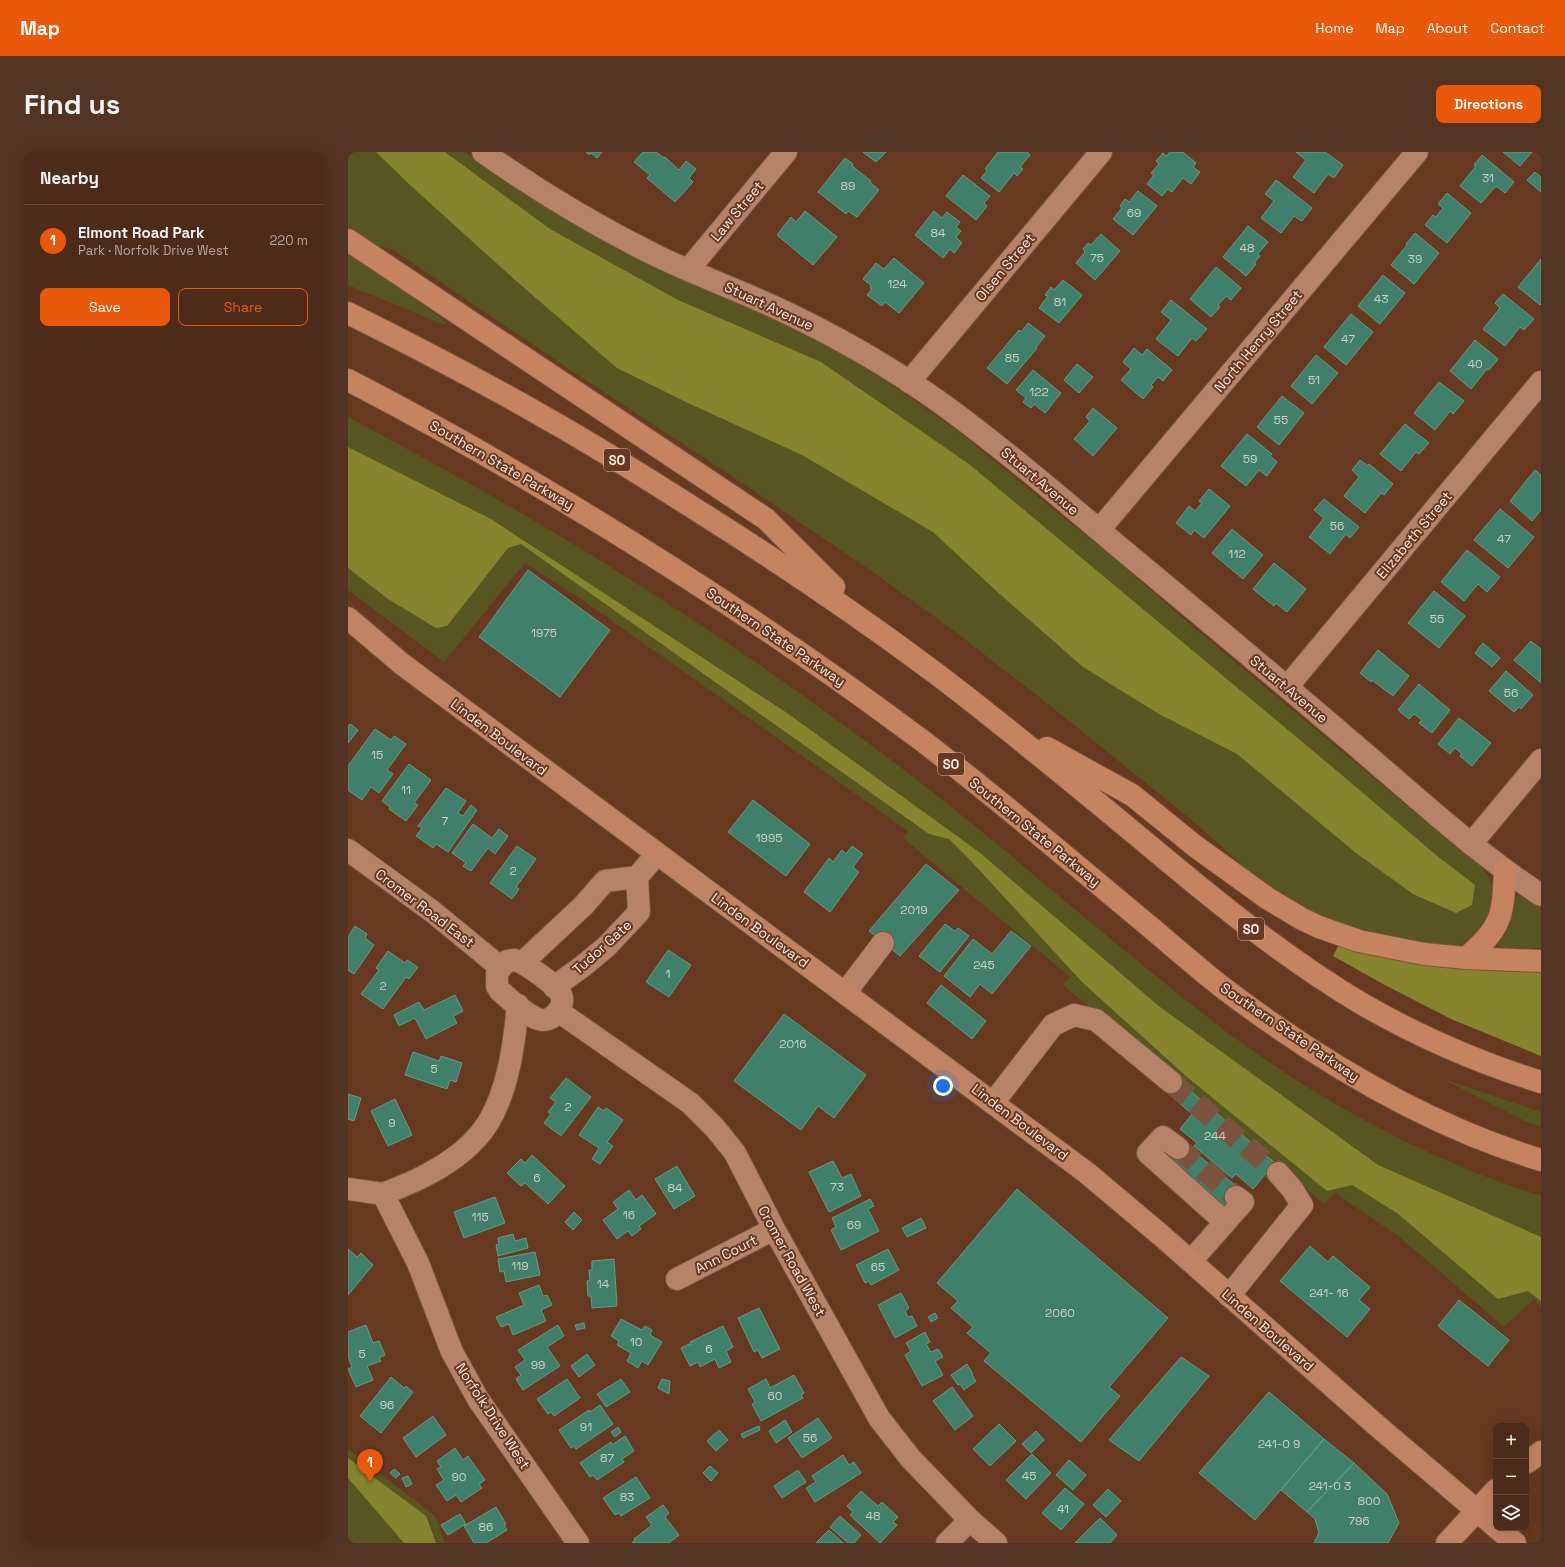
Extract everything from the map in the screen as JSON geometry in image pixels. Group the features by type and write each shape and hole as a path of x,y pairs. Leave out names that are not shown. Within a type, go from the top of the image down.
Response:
{"highway":[{"path":"348,240 766,519 874,628"},
{"name":"SO","path":"348,313 481,382 553,422 812,584 874,628 996,720 1219,904 1299,963 1363,1004 1422,1035 1463,1054 1541,1082"},
{"name":"Southern State Parkway","path":"348,380 471,446 604,524 734,607 800,652 922,740 985,790 1224,988 1319,1055 1385,1094 1450,1126 1487,1142 1541,1160"},
{"path":"996,720 1132,795 1219,863 1267,898 1302,919 1338,935 1374,945 1424,954 1466,958 1541,961"},
{"path":"1466,958 1489,938 1497,923 1503,905 1506,870"}],"main road":[{"name":"Linden Boulevard","path":"348,618 402,664 1088,1173 1191,1261 1229,1296 1493,1525"},
{"name":"Linden Boulevard","path":"348,631 402,664"},
{"path":"1529,1461 1541,1452"},
{"path":"1447,1543 1493,1493"},
{"name":"Linden Boulevard","path":"1500,1531 1515,1543"}],"street":[{"name":"Stuart Avenue","path":"483,152 523,179 603,228 688,270 771,305 806,322 868,356 950,410 1008,454 1288,687 1471,844 1541,894"},
{"name":"Law Street","path":"688,270 786,152"},
{"name":"Olsen Street","path":"909,382 1101,152"},
{"name":"North Henry Street","path":"1099,530 1416,152"},
{"name":"Elizabeth Street","path":"1288,687 1541,382"},
{"path":"1471,844 1541,760"},
{"name":"Cromer Road East","path":"348,850 433,912 500,967"},
{"path":"522,963 583,906 605,881 637,876 657,854"},
{"name":"Tudor Gate","path":"554,987 607,946 639,912 637,876"},
{"path":"845,993 884,943"},
{"path":"515,960 522,963 560,993 562,1002 554,1016 547,1019 540,1019 532,1016 500,991 497,986 497,972 500,967 507,961 515,960"},
{"path":"348,1189 383,1194 427,1175 457,1156 474,1140 488,1123 502,1095 511,1053 518,1005"},
{"name":"Cromer Road West","path":"558,1011 690,1103 715,1128 735,1153 774,1229 879,1418 911,1459 970,1520 996,1543"},
{"path":"993,1103 1053,1025 1074,1015 1096,1020 1171,1082"},
{"path":"1178,1148 1163,1137 1148,1154 1225,1222"},
{"path":"1229,1296 1302,1206 1292,1189 1278,1173"},
{"name":"Norfolk Drive West","path":"383,1194 418,1263 452,1352 478,1399 578,1543"},
{"path":"1191,1261 1243,1202 1236,1197"},
{"name":"Ann Court","path":"677,1279 774,1229"},
{"path":"947,1543 970,1520"}],"shaded area":[{"path":"348,152 465,152 526,194 805,335 852,360 886,381 959,432 1111,556 1426,822 1468,855 1489,877 1492,885 1493,900 1487,921 1475,935 1464,943 1456,946 1439,946 1375,934 1319,917 1256,881 1241,864 1194,822 1048,704 954,631 880,577 729,474 576,374 395,251 374,245 348,228"},
{"path":"376,152 445,152 550,229 678,300 821,362 969,464 1436,855 1475,885 1472,905 1456,913 1413,894 1356,853 1237,754 1159,714 1083,667 993,588 933,532 802,455 688,403 617,368 515,280 410,185"},
{"path":"348,253 390,281 447,324 439,323 348,285"},
{"path":"348,417 478,488 573,544 683,613 761,666 912,776 974,825 1192,1005 1216,1024 1287,1074 1356,1115 1428,1152 1503,1183 1541,1196 1541,1308 1534,1299 1504,1327 1397,1235 1335,1193 1324,1204 1063,985 1070,977 903,838 908,831 584,601 525,563 444,662 348,590"},
{"path":"348,447 491,519 787,713 979,852 1160,1007 1378,1165 1541,1237 1541,1301 1528,1291 1498,1299 1397,1213 1352,1185 1327,1191 1187,1077 1082,982 949,839 929,834 521,544 508,548 447,626 436,628 388,599 348,568"},
{"path":"1519,895 1541,908 1541,948 1503,948 1498,945 1498,941 1510,922 1514,898"},
{"path":"1338,946 1397,960 1541,970 1541,1056 1451,1019 1383,984 1333,956"},
{"path":"1441,1078 1541,1112 1541,1127 1523,1120"},
{"path":"348,1449 435,1516 445,1543 348,1543"},
{"path":"348,1458 426,1516 436,1543 404,1543 348,1478"}],"building":[{"path":"586,152 602,152 597,158 591,153 589,155"},
{"path":"643,152 656,152 664,158 665,157 679,170 686,161 696,169 689,178 693,182 675,202 647,178 650,175 634,162"},
{"path":"863,152 886,152 876,162"},
{"path":"998,152 1027,152 1030,155 1020,167 1023,169 1017,176 1014,173 999,192 981,178 987,171 985,169"},
{"path":"1170,152 1183,152 1196,163 1193,167 1200,172 1191,184 1183,178 1172,192 1168,189 1162,196 1147,184 1154,175 1151,173 1159,164 1156,161 1163,153 1166,156"},
{"path":"1296,152 1325,152 1343,165 1334,178 1328,174 1314,193 1293,177 1306,160"},
{"path":"1503,152 1532,152 1520,166"},
{"path":"1482,155 1514,182 1505,193 1496,186 1481,203 1460,186 1476,166 1474,165"},
{"path":"845,158 879,190 857,217 848,211 846,214 818,192"},
{"path":"1535,172 1541,177 1541,192 1527,180"},
{"path":"963,175 990,196 984,203 987,206 976,220 946,196"},
{"path":"1276,180 1312,208 1302,221 1294,216 1281,233 1261,218 1274,201 1265,194"},
{"path":"1138,191 1157,206 1133,235 1113,219 1122,208 1120,206 1125,199 1129,202"},
{"path":"1447,193 1471,213 1447,243 1425,225 1433,215 1436,217 1443,208 1438,204"},
{"path":"805,211 837,237 813,265 777,235 791,217 796,222"},
{"path":"934,211 942,218 947,212 960,222 956,227 961,231 956,237 962,243 954,253 950,249 943,258 915,235"},
{"path":"1248,226 1268,242 1258,254 1260,256 1254,263 1256,264 1246,276 1223,257"},
{"path":"1415,233 1439,253 1414,284 1391,265"},
{"path":"1101,234 1120,251 1095,280 1076,263 1085,252 1083,249 1088,243 1091,245"},
{"path":"894,258 924,283 899,313 885,302 882,306 867,295 872,289 870,288 871,285 863,279 876,263 884,269"},
{"path":"1541,259 1541,304 1540,305 1518,287"},
{"path":"1216,267 1241,288 1231,300 1226,296 1218,305 1220,307 1211,317 1190,299"},
{"path":"1383,275 1405,293 1380,324 1358,306"},
{"path":"1063,280 1082,295 1059,323 1039,308 1048,296 1045,295 1051,287 1054,290"},
{"path":"1503,294 1534,319 1524,330 1520,327 1505,346 1483,329 1500,308 1495,303"},
{"path":"1171,300 1207,329 1196,341 1192,338 1178,356 1156,339 1171,320 1161,312"},
{"path":"1351,314 1373,332 1346,365 1324,347"},
{"path":"1028,323 1045,336 1007,384 987,368 1019,330 1021,332"},
{"path":"1475,340 1498,359 1489,370 1487,369 1471,389 1450,371"},
{"path":"1134,348 1142,355 1147,349 1172,370 1163,381 1158,377 1151,385 1153,387 1143,399 1121,380 1131,369 1123,362"},
{"path":"1316,355 1338,373 1312,404 1291,386"},
{"path":"1077,364 1093,377 1079,393 1064,380"},
{"path":"1033,370 1061,393 1045,413 1034,404 1031,408 1023,402 1026,398 1016,390"},
{"path":"1439,382 1464,401 1453,414 1450,411 1435,430 1414,413"},
{"path":"1282,396 1304,413 1279,445 1257,427"},
{"path":"1093,408 1117,428 1093,456 1074,439 1090,421 1086,417"},
{"path":"1405,424 1429,443 1419,454 1416,452 1401,471 1380,454"},
{"path":"1247,434 1272,454 1270,456 1277,462 1267,476 1259,470 1246,486 1221,466"},
{"path":"1360,460 1368,466 1369,464 1393,484 1384,495 1381,493 1365,513 1344,496 1359,477 1352,470"},
{"path":"1535,470 1541,475 1541,510 1532,521 1510,501"},
{"path":"1209,489 1230,506 1204,538 1194,530 1191,535 1176,523 1189,506 1195,511 1202,503 1199,501"},
{"path":"1324,499 1359,527 1350,538 1346,534 1330,554 1309,537 1324,518 1314,510"},
{"path":"1500,509 1534,537 1508,568 1474,540"},
{"path":"1232,529 1263,555 1243,579 1212,553"},
{"path":"1467,550 1500,577 1487,592 1478,584 1464,601 1441,582"},
{"path":"1274,563 1306,589 1287,612 1276,603 1274,606 1253,589"},
{"path":"528,570 610,630 560,697 479,637"},
{"path":"1434,591 1465,616 1439,648 1408,623"},
{"path":"1531,641 1541,649 1541,683 1514,660"},
{"path":"1483,643 1500,658 1492,667 1475,653"},
{"path":"1378,650 1409,676 1393,696 1360,673"},
{"path":"1506,671 1533,695 1521,709 1519,707 1514,712 1489,691"},
{"path":"1419,684 1450,710 1432,733 1419,723 1422,720 1414,714 1409,719 1398,710"},
{"path":"1459,718 1491,743 1472,766 1460,756 1462,754 1455,748 1450,754 1438,744"},
{"path":"350,724 358,730 348,743 348,726"},
{"path":"375,729 391,740 394,736 406,744 387,770 393,774 379,793 371,787 362,800 348,790 348,766"},
{"path":"409,764 431,780 414,803 418,805 406,821 389,809 390,807 382,801"},
{"path":"446,788 466,801 458,813 463,816 471,805 477,810 448,852 436,844 433,848 416,836 422,828 418,826"},
{"path":"753,800 810,844 786,876 728,832"},
{"path":"473,824 492,838 499,829 508,836 495,854 488,848 471,871 463,866 466,863 452,853"},
{"path":"517,846 536,859 516,887 519,889 512,899 490,883"},
{"path":"852,846 863,854 853,867 859,872 830,912 804,892 829,858 833,862 842,850 846,854"},
{"path":"926,864 959,890 900,956 869,931"},
{"path":"945,924 955,931 958,928 969,936 940,972 919,956"},
{"path":"355,926 367,934 365,938 374,945 354,974 348,970 348,937"},
{"path":"1011,931 1031,946 992,994 980,984 970,997 944,976 973,939 992,954"},
{"path":"668,950 691,965 669,997 646,982"},
{"path":"388,951 405,963 407,960 418,967 409,979 406,977 383,1009 361,994 379,970 376,968"},
{"path":"941,985 986,1021 972,1039 927,1003"},
{"path":"455,995 463,1011 453,1016 457,1023 426,1039 415,1018 399,1026 394,1015 419,1002 424,1010"},
{"path":"784,1014 866,1075 834,1118 818,1106 801,1130 734,1081"},
{"path":"413,1052 439,1061 441,1056 462,1063 456,1082 450,1080 447,1089 405,1075"},
{"path":"1174,1077 1282,1169 1273,1180 1266,1173 1253,1189 1236,1174 1232,1178 1194,1146 1197,1143 1180,1129 1192,1114 1164,1090"},
{"path":"566,1078 591,1097 561,1136 544,1123 551,1114 548,1112 556,1102 550,1098"},
{"path":"348,1094 361,1098 354,1121 348,1119"},
{"path":"395,1099 412,1135 388,1146 371,1111"},
{"path":"598,1107 604,1111 606,1108 623,1120 607,1142 613,1146 600,1164 592,1159 599,1148 579,1135"},
{"path":"1182,1142 1241,1190 1223,1212 1164,1164"},
{"path":"532,1155 565,1186 548,1204 525,1183 521,1186 507,1173 521,1159 525,1163"},
{"path":"833,1161 842,1178 851,1174 861,1196 829,1212 809,1172"},
{"path":"677,1166 695,1196 674,1209 655,1179"},
{"path":"1017,1189 1168,1318 1109,1387 1120,1396 1081,1442 984,1361 991,1353 967,1333 973,1327 951,1308 958,1301 937,1283"},
{"path":"629,1190 636,1200 642,1195 656,1214 639,1226 641,1229 632,1236 628,1231 617,1239 603,1220 618,1209 613,1202"},
{"path":"495,1197 505,1223 464,1238 454,1212"},
{"path":"870,1199 874,1206 868,1209 879,1231 841,1250 831,1230 836,1227 832,1218"},
{"path":"574,1212 582,1220 573,1230 565,1222"},
{"path":"921,1218 926,1228 907,1237 902,1228"},
{"path":"513,1234 515,1241 526,1238 528,1248 498,1256 496,1245 499,1244 498,1238"},
{"path":"1310,1246 1328,1262 1333,1256 1370,1287 1359,1300 1370,1309 1347,1337 1280,1281"},
{"path":"348,1249 357,1257 361,1253 373,1265 348,1295"},
{"path":"888,1249 899,1270 871,1285 869,1281 865,1283 856,1265"},
{"path":"535,1252 540,1275 506,1282 504,1271 500,1272 498,1259"},
{"path":"614,1259 617,1306 592,1308 591,1296 588,1296 587,1281 590,1280 589,1270 592,1270 592,1261"},
{"path":"539,1285 543,1296 547,1295 552,1305 541,1310 546,1321 513,1335 509,1324 501,1327 496,1317 524,1305 519,1293"},
{"path":"901,1293 909,1308 905,1311 908,1317 912,1316 917,1326 895,1338 878,1305"},
{"path":"1459,1300 1509,1340 1488,1366 1438,1326"},
{"path":"759,1308 780,1349 762,1358 758,1350 754,1352 738,1318"},
{"path":"935,1313 938,1318 931,1322 928,1317"},
{"path":"621,1319 642,1330 645,1326 652,1330 650,1335 662,1342 648,1365 642,1361 638,1368 627,1361 631,1353 617,1345 619,1341 611,1336"},
{"path":"584,1323 585,1328 577,1330 575,1325"},
{"path":"366,1325 373,1343 379,1341 385,1355 379,1358 381,1361 367,1366 373,1380 356,1387 348,1369 352,1367 348,1356 348,1332"},
{"path":"558,1325 564,1336 547,1347 560,1366 523,1390 516,1379 521,1375 515,1367 525,1360 518,1350"},
{"path":"723,1326 733,1347 726,1351 731,1362 719,1368 715,1359 700,1367 698,1362 690,1366 681,1348 689,1344 690,1346 690,1342"},
{"path":"925,1332 930,1342 926,1344 931,1352 938,1349 943,1357 935,1361 943,1375 922,1386 905,1355 911,1351 906,1343"},
{"path":"587,1354 595,1365 579,1377 571,1366"},
{"path":"1181,1357 1209,1376 1139,1461 1109,1440"},
{"path":"967,1364 976,1381 964,1390 960,1384 958,1385 951,1375"},
{"path":"794,1375 804,1393 801,1395 803,1398 761,1421 752,1404 755,1402 748,1389 766,1379 770,1388"},
{"path":"391,1377 404,1388 406,1386 413,1392 381,1433 360,1416"},
{"path":"567,1379 580,1398 554,1416 551,1412 548,1414 537,1399"},
{"path":"621,1379 630,1392 606,1407 597,1394"},
{"path":"662,1379 670,1381 669,1394 658,1388"},
{"path":"952,1387 973,1416 955,1430 933,1401"},
{"path":"1269,1392 1324,1439 1255,1520 1199,1473"},
{"path":"600,1405 613,1424 576,1449 574,1446 571,1448 559,1430 589,1410 590,1412"},
{"path":"433,1416 446,1435 416,1457 403,1438"},
{"path":"818,1418 832,1438 802,1458 788,1438"},
{"path":"785,1420 792,1432 776,1443 769,1431"},
{"path":"999,1424 1016,1441 990,1466 973,1449"},
{"path":"759,1426 760,1430 743,1438 741,1434"},
{"path":"618,1427 621,1432 615,1437 611,1432"},
{"path":"719,1430 728,1440 716,1451 707,1441"},
{"path":"1036,1431 1044,1440 1031,1453 1022,1444"},
{"path":"625,1436 634,1451 622,1459 624,1462 597,1480 593,1475 590,1477 580,1463 611,1442 612,1445"},
{"path":"1324,1439 1354,1463 1307,1512 1281,1490"},
{"path":"455,1448 463,1460 468,1456 485,1480 479,1484 482,1488 461,1502 456,1495 447,1501 436,1485 444,1480 437,1469 441,1467 437,1461"},
{"path":"1032,1454 1051,1473 1026,1499 1006,1480"},
{"path":"843,1455 849,1465 854,1462 861,1473 815,1502 806,1488 816,1482 812,1476"},
{"path":"1069,1460 1086,1475 1073,1490 1056,1475"},
{"path":"1354,1463 1387,1494 1399,1523 1388,1543 1314,1543 1319,1533 1315,1519 1307,1512"},
{"path":"710,1466 718,1473 711,1481 703,1473"},
{"path":"394,1469 400,1474 396,1478 390,1473"},
{"path":"798,1470 806,1482 782,1498 774,1486"},
{"path":"408,1476 412,1484 406,1487 402,1478"},
{"path":"636,1477 650,1498 621,1516 619,1513 615,1515 603,1498"},
{"path":"1065,1488 1084,1504 1061,1530 1042,1513"},
{"path":"1108,1489 1121,1501 1106,1517 1093,1505"},
{"path":"861,1491 878,1506 882,1502 898,1517 893,1522 897,1525 880,1543 850,1515 853,1512 847,1506"},
{"path":"663,1505 669,1513 665,1517 679,1535 669,1543 632,1543 635,1540 634,1539 652,1525 646,1517"},
{"path":"496,1507 506,1524 504,1525 507,1530 486,1543 474,1543 464,1526"},
{"path":"460,1514 466,1524 448,1535 441,1525"},
{"path":"840,1516 861,1535 854,1543 848,1543 830,1527"},
{"path":"1100,1518 1117,1535 1110,1543 1075,1543"},
{"path":"829,1530 843,1543 816,1543"}],"tunnel":[{"path":"1171,1082 1278,1173"},
{"path":"1178,1148 1236,1197"}],"place":[{"name":"Elmont Road Park","path":"370,1482"}]}
